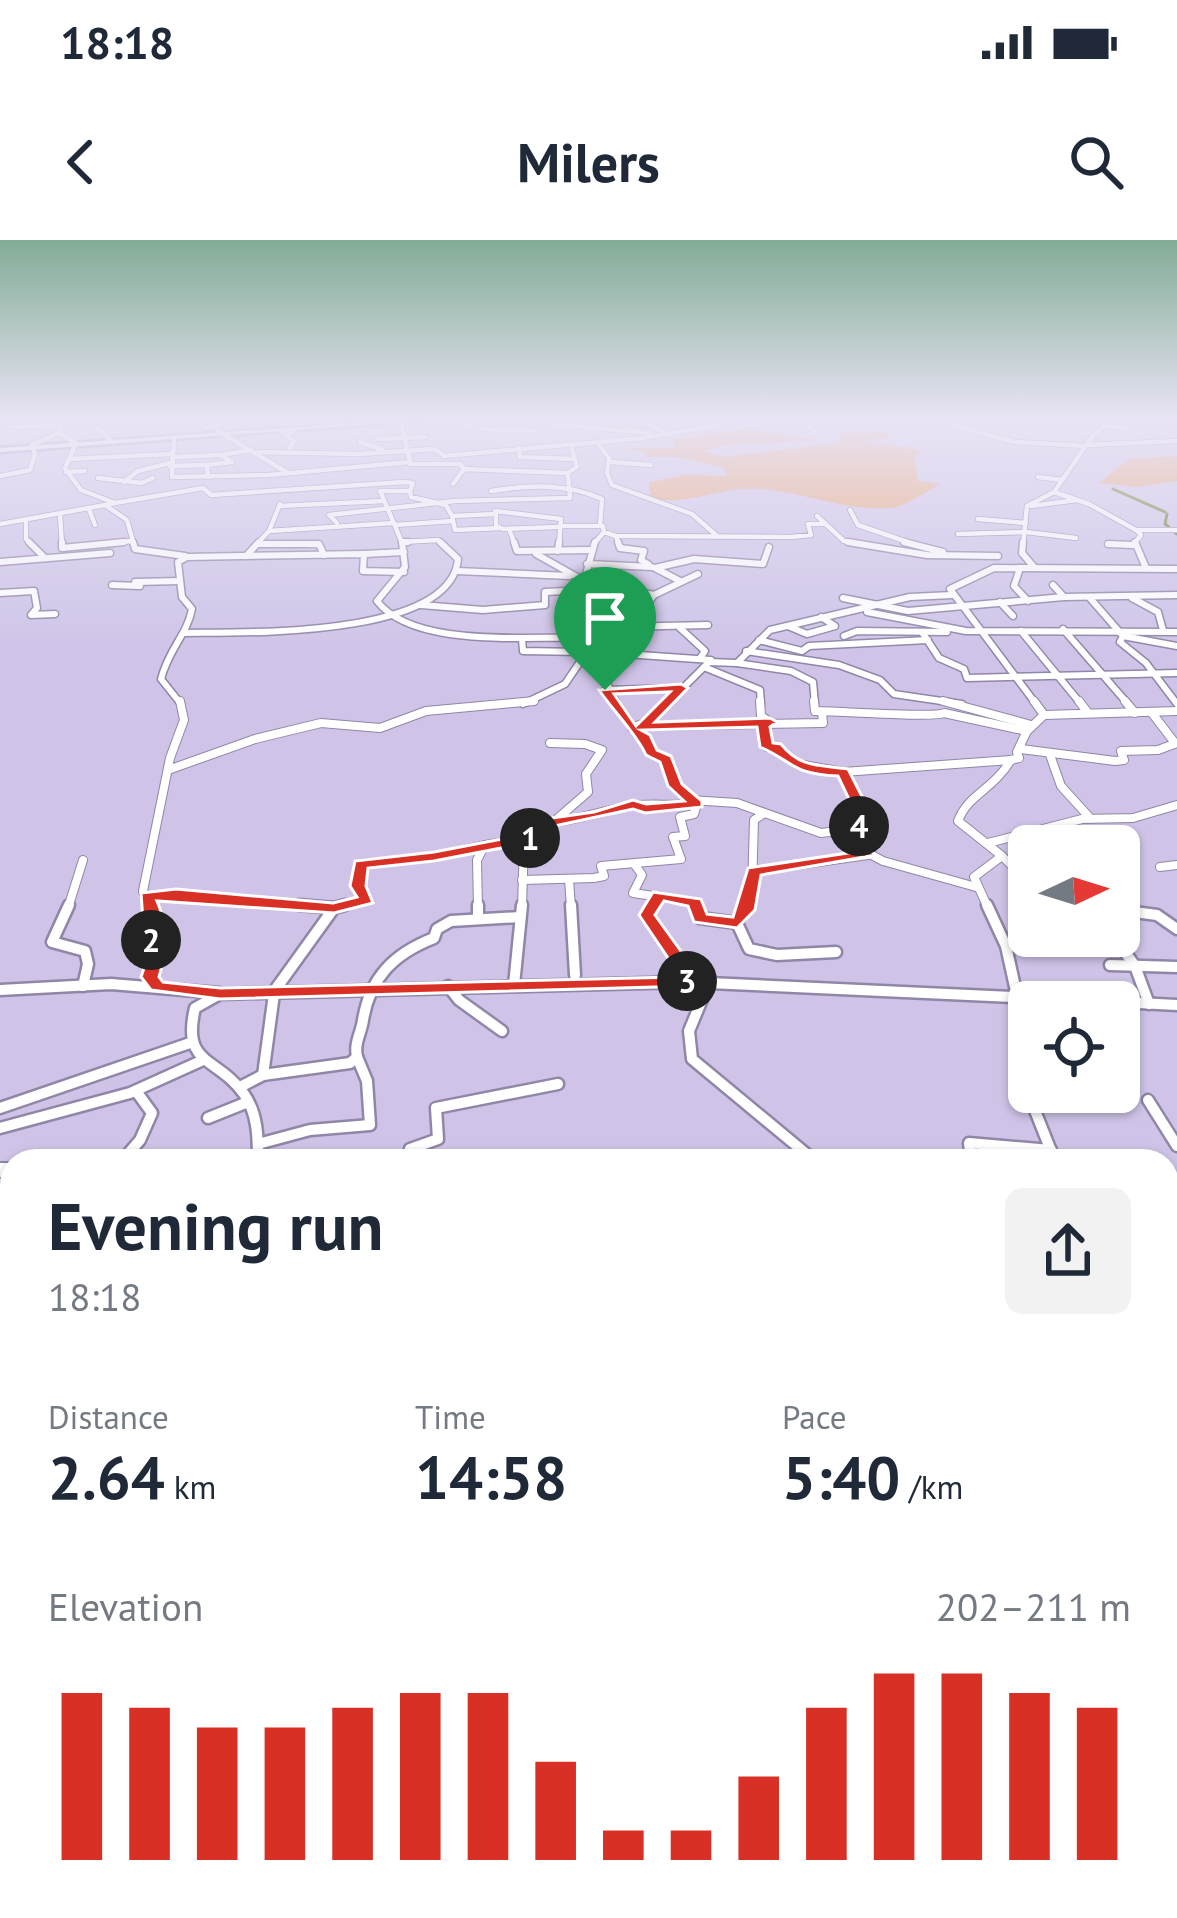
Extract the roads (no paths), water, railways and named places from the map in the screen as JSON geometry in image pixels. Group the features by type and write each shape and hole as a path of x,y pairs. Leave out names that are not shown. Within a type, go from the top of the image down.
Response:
{"street":[{"path":"97,496 115,503"},
{"path":"0,524 142,496"},
{"path":"246,556 269,532 281,496"},
{"path":"381,496 404,552 404,572 377,601 388,615 419,632 581,638"},
{"path":"338,523 329,515 396,496"},
{"path":"411,496 446,506 454,530 559,524"},
{"path":"279,506 384,501 446,506 494,500 556,501 568,496"},
{"path":"168,770 255,739 321,723 380,728 426,711 530,704 565,684 583,653 581,638 594,621 587,560 603,529 602,499 594,496"},
{"path":"643,496 692,514 717,536"},
{"path":"1028,506 1046,496"},
{"path":"1067,496 1136,530 1141,535 1134,545"},
{"path":"494,500 514,550 574,551 598,567 654,567 673,561"},
{"path":"1028,506 1078,500"},
{"path":"556,501 558,551"},
{"path":"105,506 127,520 135,549 187,557 404,552"},
{"path":"1022,554 1028,506"},
{"path":"89,509 94,524"},
{"path":"850,510 858,525 878,526 892,538 958,555"},
{"path":"60,514 64,552"},
{"path":"269,532 496,514 603,529 616,536 809,536 808,524 826,524"},
{"path":"817,516 841,540 958,555 997,558 1022,554"},
{"path":"978,519 1026,523"},
{"path":"26,520 26,538 45,558"},
{"path":"259,544 319,544 330,540 328,529"},
{"path":"1136,530 1173,529"},
{"path":"958,535 1026,532 1076,538"},
{"path":"616,536 620,548 644,550 644,562"},
{"path":"402,542 438,540 457,556 457,572"},
{"path":"0,562 131,541"},
{"path":"893,549 911,541"},
{"path":"319,544 325,556"},
{"path":"1108,544 1134,545"},
{"path":"1134,545 1160,582 1176,595"},
{"path":"644,562 763,564 769,547"},
{"path":"64,552 110,553"},
{"path":"533,552 587,586"},
{"path":"1022,554 1034,567"},
{"path":"361,555 363,571 404,572"},
{"path":"158,987 150,977 155,962 154,911 143,891 168,770 184,720 180,700 160,679 168,650 184,634 192,609 182,597 178,564 187,557"},
{"path":"997,558 1005,568"},
{"path":"997,558 953,586 952,595 1044,715"},
{"path":"644,562 680,581"},
{"path":"532,574 552,565"},
{"path":"1088,566 1098,579"},
{"path":"1020,568 1014,586 1028,601"},
{"path":"986,569 1177,569"},
{"path":"184,634 308,631 388,615 421,604 457,572 569,576"},
{"path":"635,621 654,595 698,574"},
{"path":"135,581 180,581"},
{"path":"112,585 147,582"},
{"path":"1053,585 1064,597"},
{"path":"421,604 469,610 532,607 545,605 545,592 587,586"},
{"path":"619,588 654,595"},
{"path":"0,593 34,591 37,608 31,615 55,614"},
{"path":"736,663 770,630 821,616 952,595"},
{"path":"1131,595 1158,612 1163,630"},
{"path":"908,611 1064,597 1176,595"},
{"path":"770,722 763,724 767,747 776,747 787,761 807,770 843,772 1011,760 1018,758 1031,728 1044,715 1136,714 1177,707 1120,642 1119,632 1089,597"},
{"path":"843,598 966,631"},
{"path":"1000,602 1012,616"},
{"path":"880,609 974,622"},
{"path":"788,626 807,634 835,626 821,616"},
{"path":"566,652 571,625"},
{"path":"617,627 653,634 708,625"},
{"path":"638,727 702,663 705,651 680,628"},
{"path":"830,628 847,640 857,659 847,668"},
{"path":"1063,629 1136,714"},
{"path":"759,640 802,651 847,640 966,631 1177,632"},
{"path":"1022,631 1088,713"},
{"path":"1119,632 1177,646"},
{"path":"925,636 939,658 964,669 967,678 1177,673"},
{"path":"522,639 523,651 718,661 802,674 813,682 814,710 822,712 898,711 935,718 944,713 1031,728"},
{"path":"746,651 847,668 880,680 894,694 961,704 1031,728"},
{"path":"583,653 596,661 605,690 638,727 651,752 666,759 675,786 698,803"},
{"path":"702,663 760,690 761,716 770,722"},
{"path":"605,690 681,688"},
{"path":"638,727 823,723 822,712"},
{"path":"1152,713 1176,743"},
{"path":"147,897 176,894 334,908 367,899 358,886 361,864 434,857 538,837 588,792 586,774 602,750 585,744 550,743"},
{"path":"1021,749 1115,761 1124,760 1120,751 1165,749 1162,745 1176,743"},
{"path":"1050,754 1061,786 1093,820"},
{"path":"1008,862 958,821 964,804 997,784 1011,760"},
{"path":"550,823 597,816 633,804 645,808 737,803 821,832 855,829 862,826 865,816 843,772"},
{"path":"522,880 604,876 601,866 681,859 673,837 685,836 680,817 694,814 698,803"},
{"path":"988,843 1082,819 1133,818 1177,805"},
{"path":"737,922 747,910 754,871 754,820 763,814"},
{"path":"855,829 853,845 868,855 976,887"},
{"path":"514,985 521,941 524,839"},
{"path":"478,918 477,860 485,845"},
{"path":"754,871 868,855"},
{"path":"1002,856 974,878 1006,946 1014,981"},
{"path":"83,860 77,873 79,884 52,942 85,951 88,964 83,986"},
{"path":"635,865 642,875 633,893 695,902 700,918 737,922"},
{"path":"1160,867 1177,866"},
{"path":"569,879 575,975"},
{"path":"659,896 647,915 679,961 687,982"},
{"path":"263,1075 274,992 294,956 317,937 334,908"},
{"path":"1140,913 1157,915 1177,929"},
{"path":"258,1144 310,1130 370,1125 368,1082 355,1038 370,991 396,958 434,938 442,924 520,917"},
{"path":"737,922 746,947 757,953 836,952"},
{"path":"1129,957 1149,1004"},
{"path":"1110,965 1177,967"},
{"path":"0,991 158,987 220,994 687,982 1008,996"},
{"path":"709,985 692,1022 688,1050 692,1059 801,1149"},
{"path":"448,986 459,1000 502,1031"},
{"path":"220,994 195,1008 190,1043 201,1061 240,1088 256,1116 258,1149"},
{"path":"1140,1003 1177,1005"},
{"path":"0,1108 190,1043"},
{"path":"240,1088 263,1075 350,1063 357,1057"},
{"path":"0,1128 136,1091 201,1061"},
{"path":"410,1149 438,1139 436,1108 558,1084"},
{"path":"132,1149 152,1113 136,1091"},
{"path":"1148,1100 1177,1146"},
{"path":"208,1118 248,1102"},
{"path":"1035,1113 1050,1149"},
{"path":"969,1149 969,1143 1011,1149"}],"waterway":[{"path":"1130,496 1165,512"},
{"path":"1167,514 1165,524 1177,534"}]}
